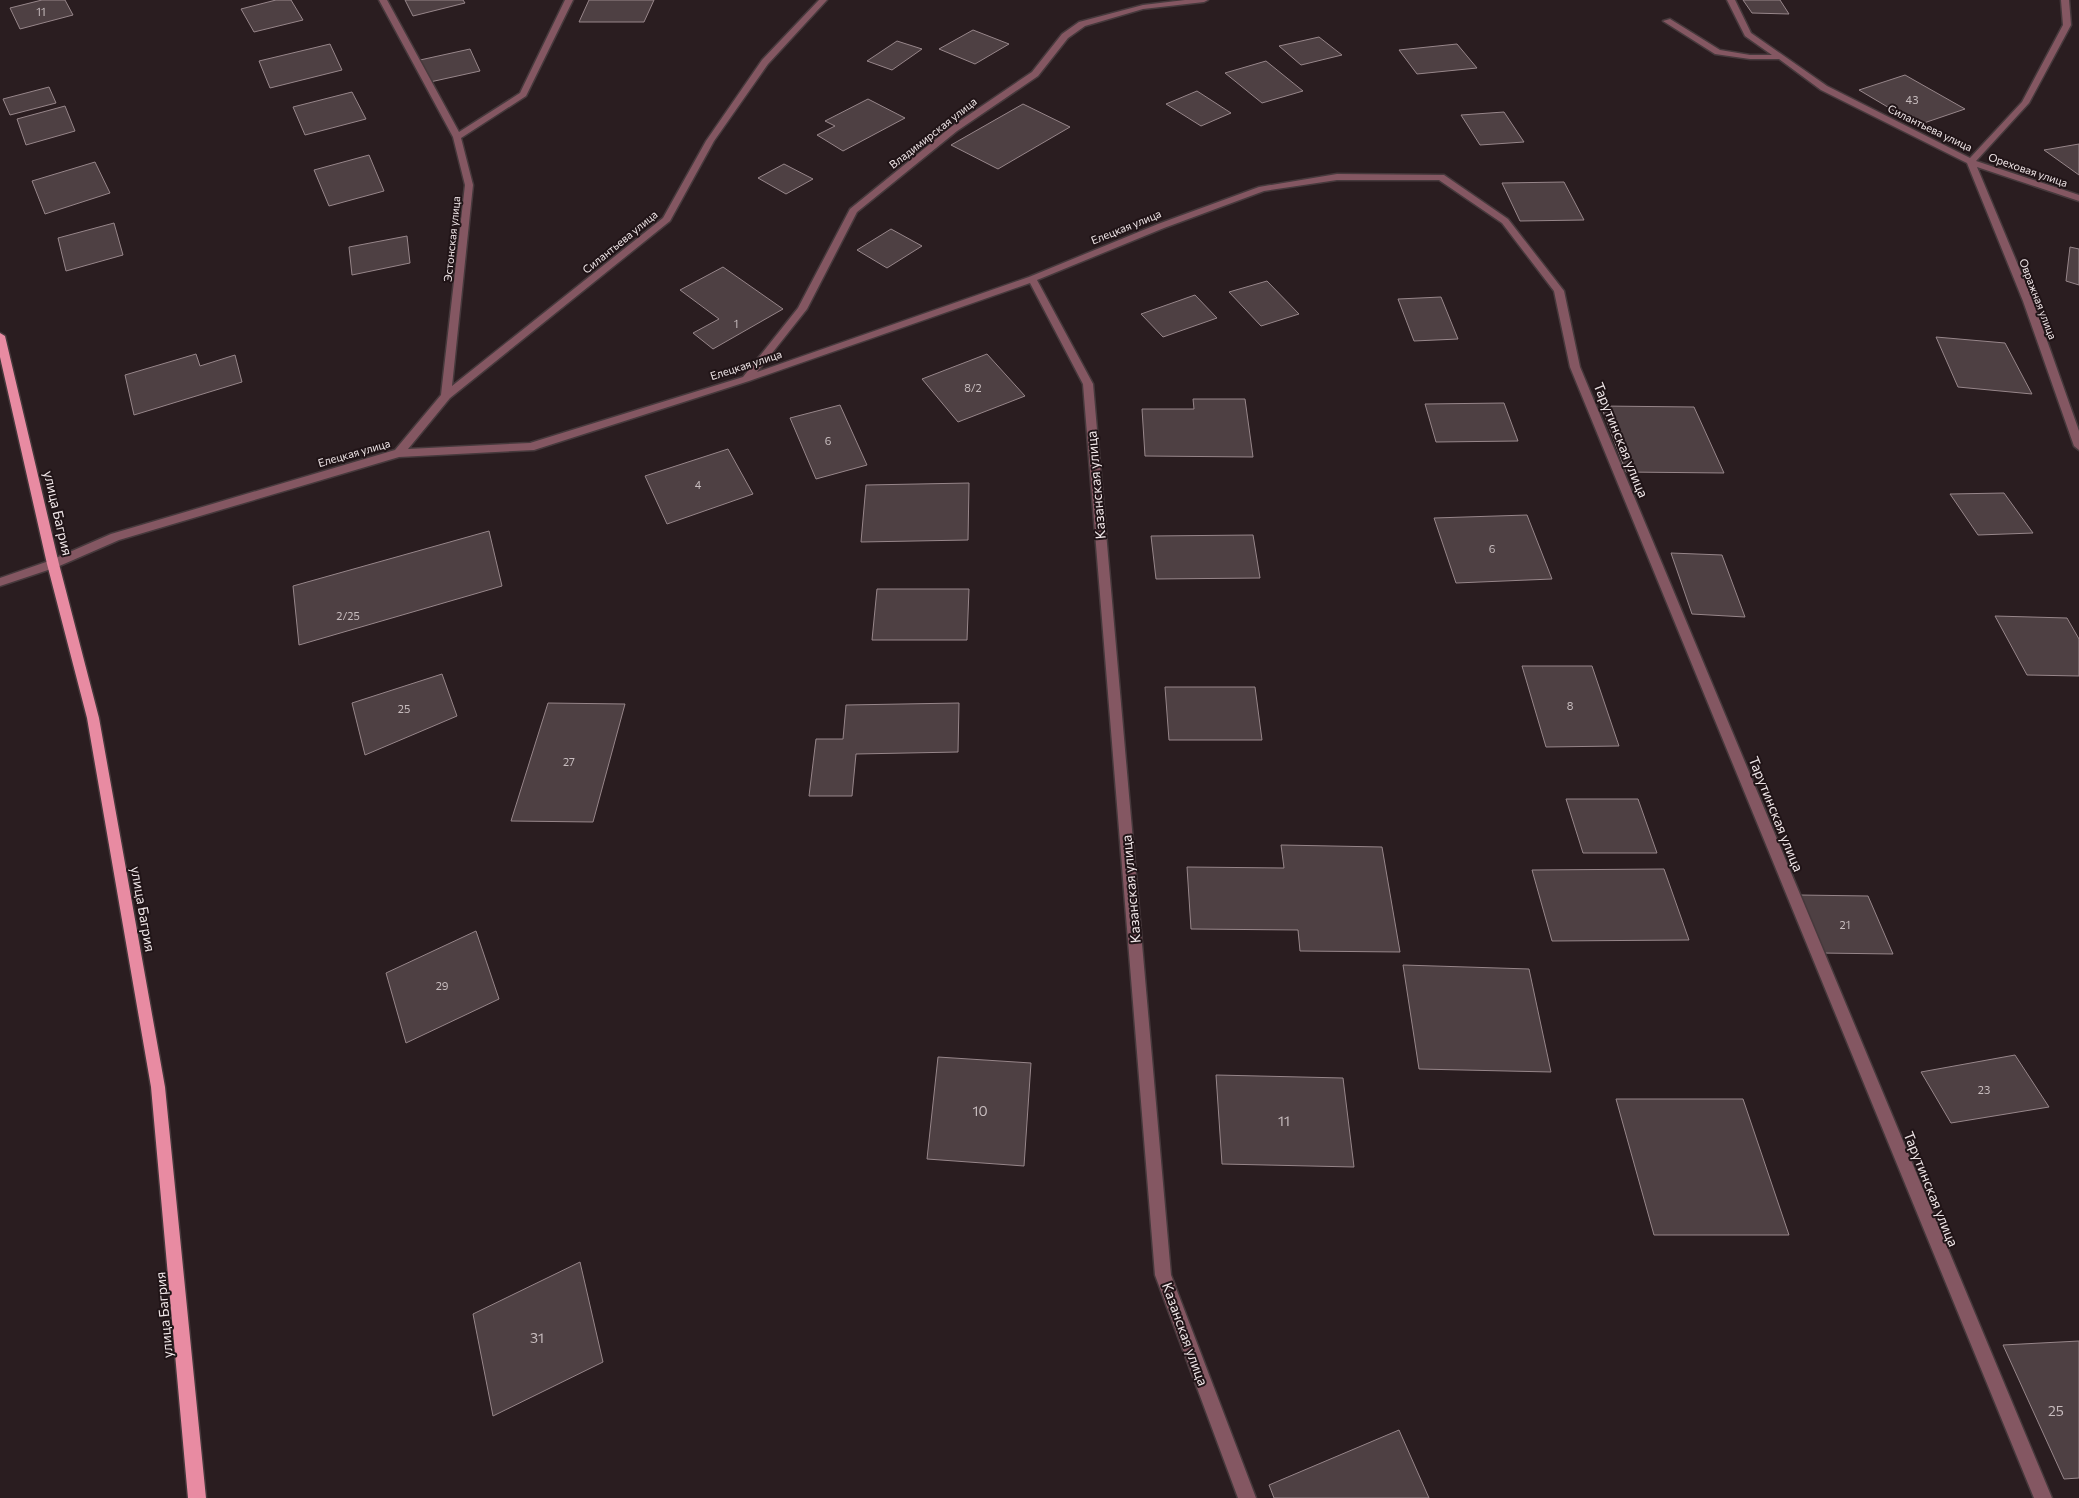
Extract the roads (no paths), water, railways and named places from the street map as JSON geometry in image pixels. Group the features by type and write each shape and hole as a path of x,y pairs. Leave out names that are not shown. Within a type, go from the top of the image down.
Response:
{"main road":[{"name":"улица Багрия","path":"0,336 53,564 93,718 158,1087 197,1498"}],"street":[{"name":"Эстонская улица","path":"383,0 457,137 469,185 446,396"},
{"path":"457,137 523,94 569,0"},
{"name":"Силантьева улица","path":"446,396 667,219 710,141 765,62 823,0"},
{"name":"Владимирская улица","path":"746,379 802,309 853,211 954,129 1035,74 1065,36 1082,24 1135,9 1204,0"},
{"name":"Силантьева улица","path":"1731,0 1748,34 1824,88 1970,162 2025,103 2067,25 2065,0"},
{"path":"1667,21 1718,52 1750,57 1780,57"},
{"name":"Ореховая улица","path":"1970,162 2079,198"},
{"name":"Овражная улица","path":"1970,162 2028,301 2079,446"},
{"name":"Елецкая улица","path":"0,582 53,564 115,537 399,453 530,447 746,379 1032,279 1161,226 1262,189 1337,177 1441,177"},
{"name":"Тарутинская улица","path":"1441,177 1505,221 1559,292 1575,367 2043,1498"},
{"name":"Казанская улица","path":"1032,279 1088,384 1163,1275 1246,1498"},
{"path":"399,453 446,396"}]}
